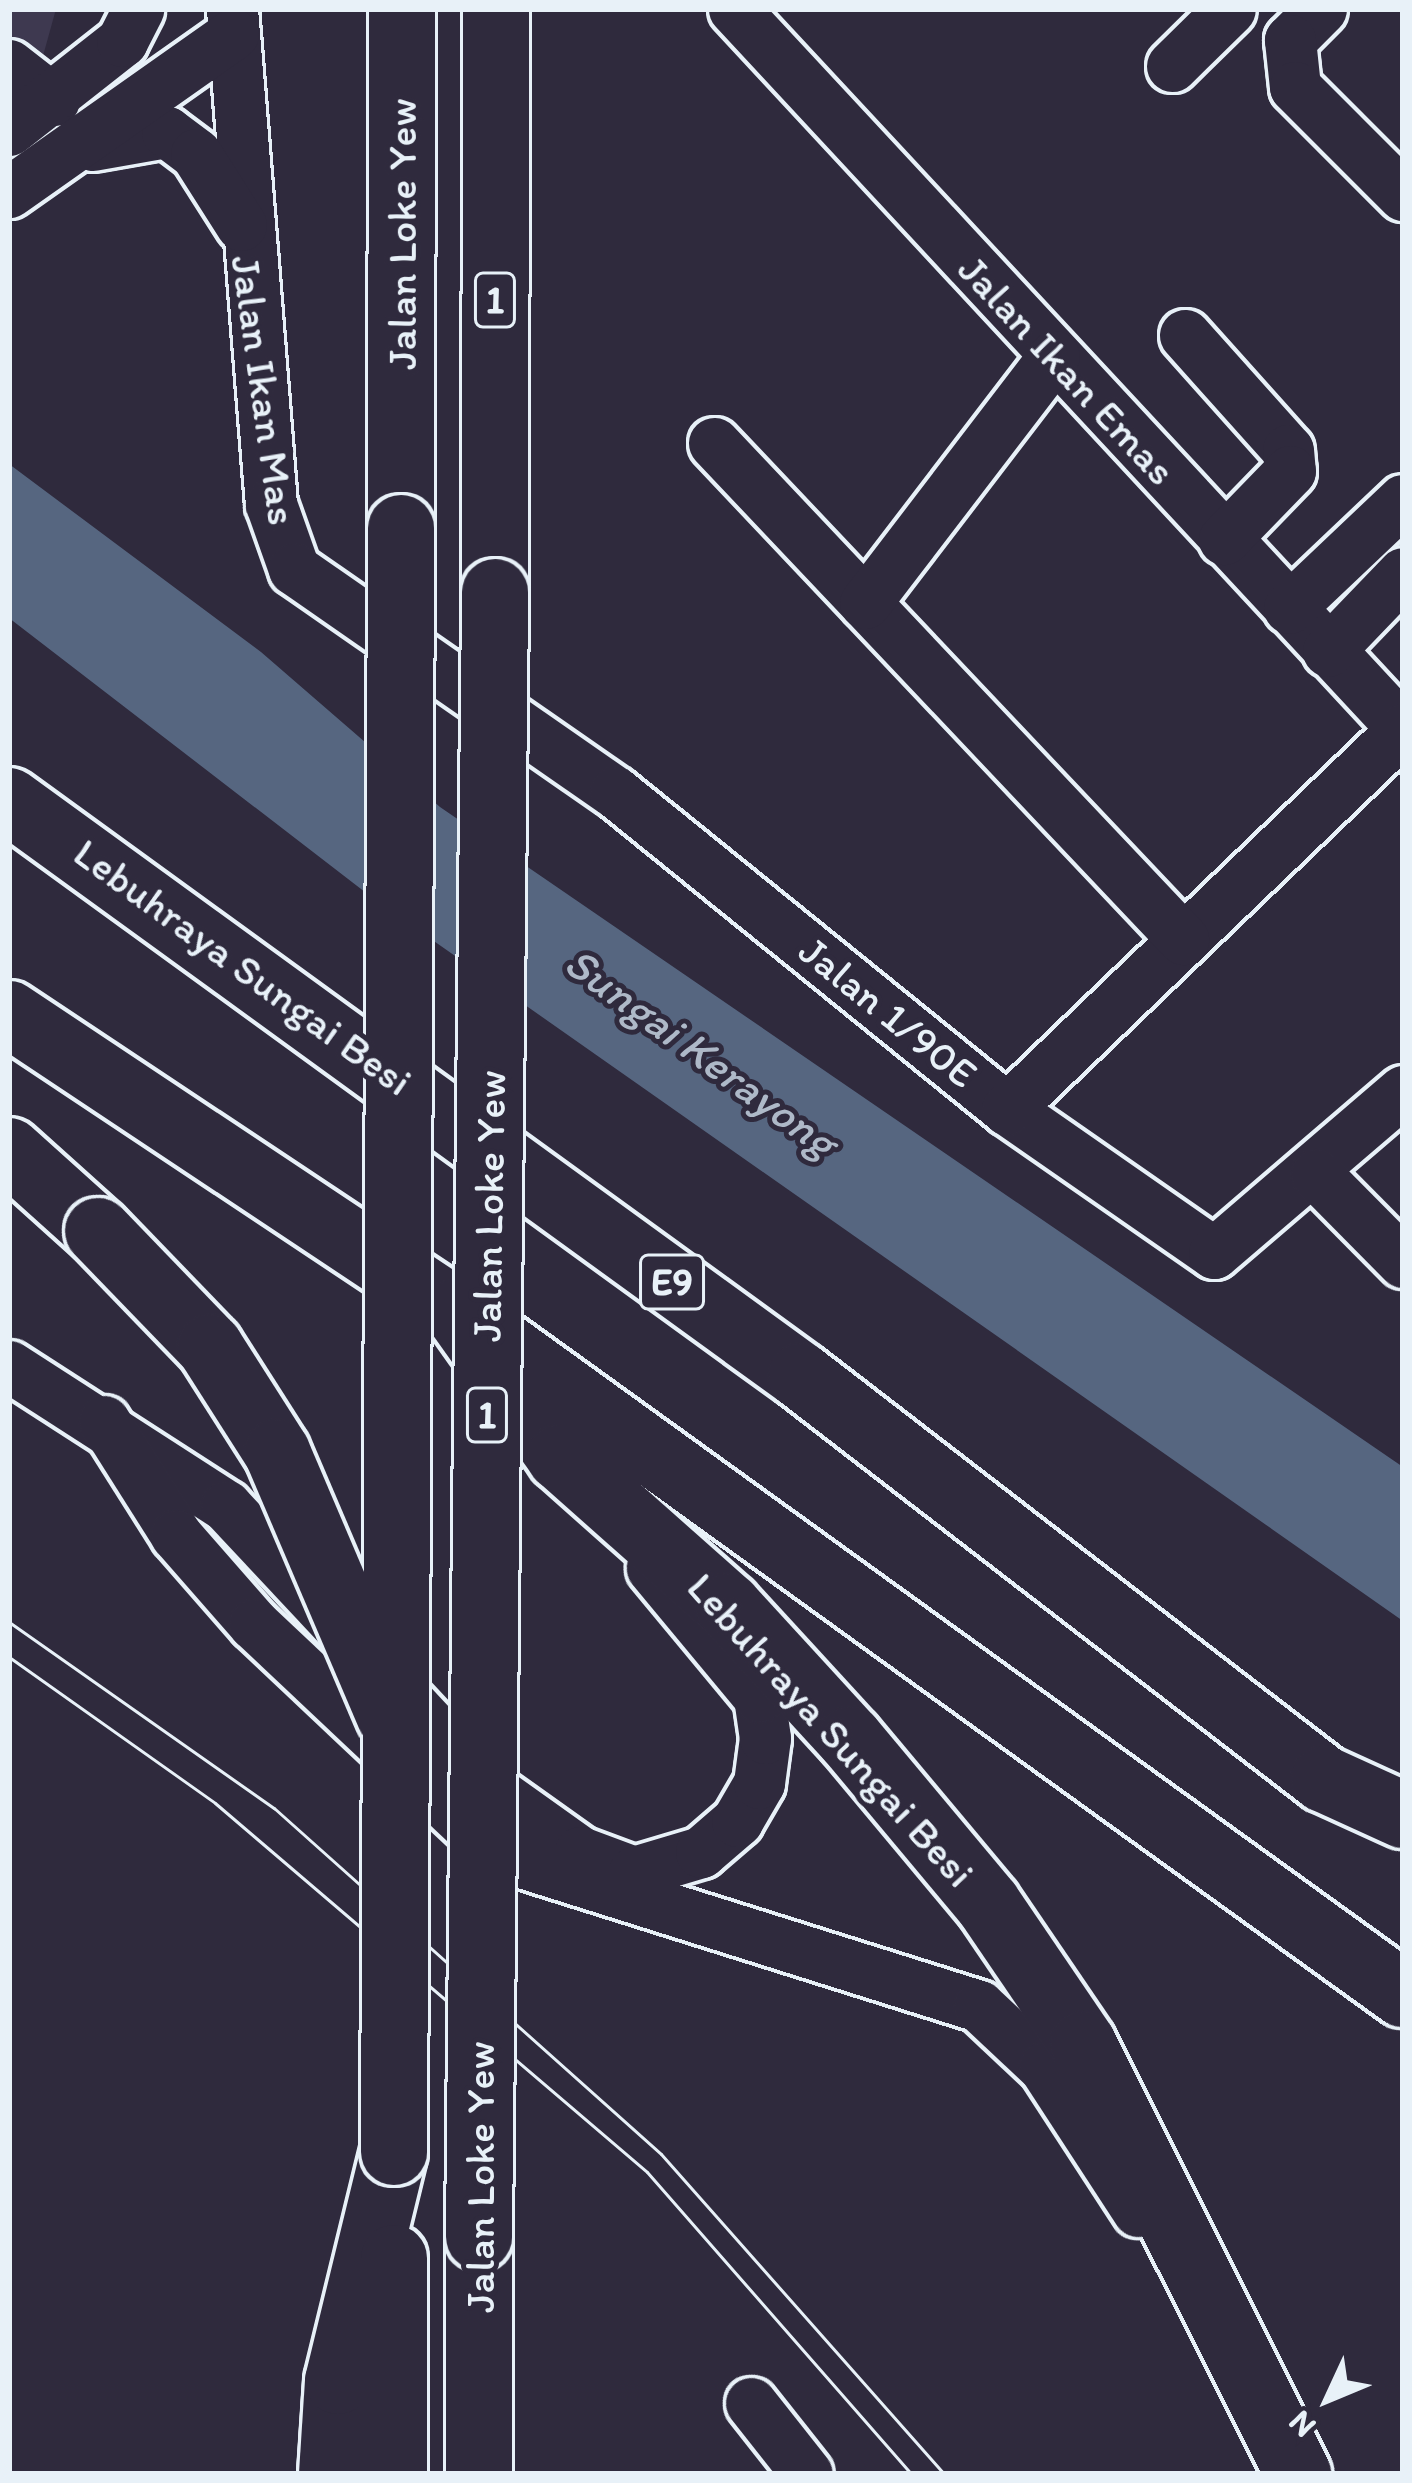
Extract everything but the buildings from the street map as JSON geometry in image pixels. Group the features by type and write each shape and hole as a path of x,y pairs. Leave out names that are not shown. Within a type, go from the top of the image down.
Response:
{"highway":[{"name":"Jalan Loke Yew","path":"394,2474 402,9"},
{"name":"Jalan Loke Yew","path":"478,2474 496,9"},
{"name":"Lebuhraya Sungai Besi","path":"9,801 801,1376 1324,1779 1403,1815"},
{"name":"Lebuhraya Sungai Besi","path":"9,1013 457,1312 560,1457 728,1606 988,1904 1083,2044 1298,2474"},
{"path":"9,1150 98,1231 210,1347 277,1452 395,1730"},
{"path":"457,1312 1403,1994"},
{"path":"1324,1779 1403,1840"},
{"path":"332,2474 338,2381 394,2152"}],"street":[{"path":"9,130 54,100 122,41 139,9"},
{"name":"Jalan Ikan Emas","path":"734,9 1403,729"},
{"path":"1172,66 1230,9"},
{"path":"1321,9 1290,40 1295,87 1403,195"},
{"path":"9,192 69,154 232,22"},
{"name":"Jalan Ikan Mas","path":"232,22 241,226 271,504 294,569 573,770"},
{"path":"9,65 54,100"},
{"path":"69,154 123,133 167,132 196,154 241,226"},
{"path":"1185,335 1288,450 1290,471 1224,539"},
{"path":"865,603 1054,356"},
{"path":"714,443 1183,939"},
{"path":"1289,608 1403,500"},
{"path":"1328,650 1403,573"},
{"name":"Jalan 1/90E","path":"573,770 615,792 1006,1109 1403,729"},
{"path":"1006,1109 1214,1253 1316,1174 1403,1091"},
{"path":"1316,1174 1403,1262"},
{"path":"9,1366 104,1421 226,1506 489,1787 580,1852 634,1872 701,1852 736,1822 759,1783 759,1697 560,1457"},
{"path":"104,1421 176,1535 254,1624 500,1856 979,2006 1044,2067 1263,2399"},
{"path":"751,2403 807,2474"}],"shaded area":[{"path":"9,9 56,9 33,92 9,106"}],"water":[{"name":"Sungai Kerayong","path":"9,464 261,652 440,807 1403,1467 1403,1621 374,899 9,618"}],"tram line":[{"path":"9,1622 274,1808 661,2154 944,2474"},
{"path":"9,1657 215,1803 647,2172 911,2474"}]}
